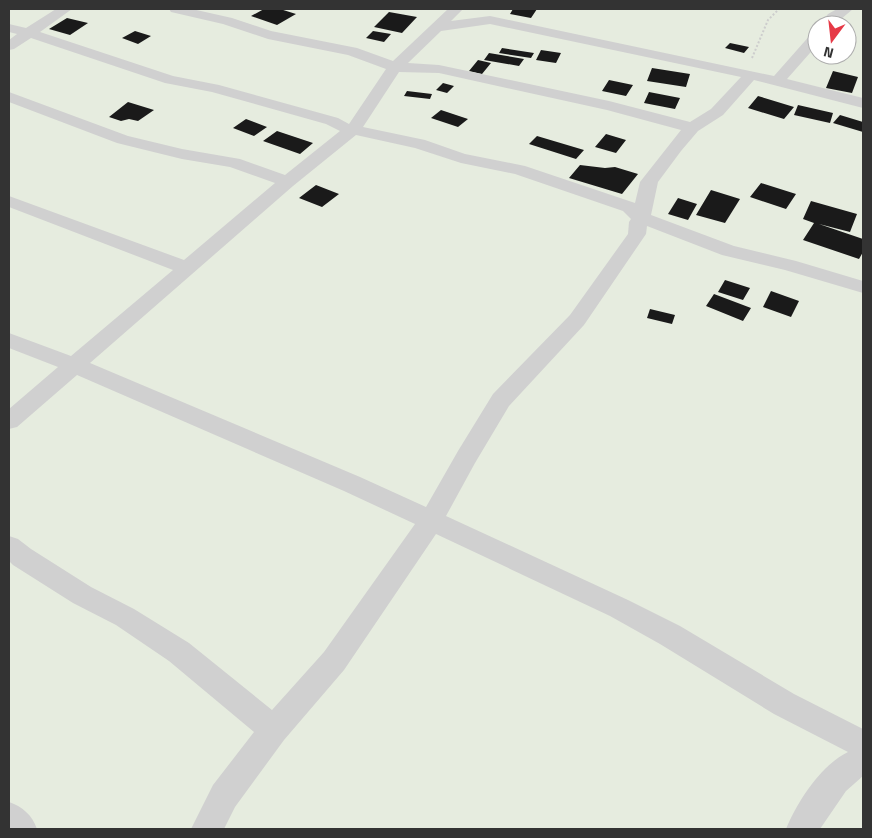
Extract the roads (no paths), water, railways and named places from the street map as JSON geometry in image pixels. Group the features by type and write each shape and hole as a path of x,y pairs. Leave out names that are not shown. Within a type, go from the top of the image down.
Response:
{"street":[{"path":"9,46 65,9"},
{"path":"176,9 227,21 268,35 352,51 395,67 439,69 609,106 692,128"},
{"path":"9,421 72,364 287,182 353,130 395,67 456,9"},
{"path":"435,28 490,20 746,74 863,103"},
{"path":"9,28 123,62 143,72 170,80 214,88 332,121 342,127 353,130 419,144 461,158 519,170 628,207 641,218 729,251 789,265 863,287"},
{"path":"777,82 807,48"},
{"path":"207,829 224,796 274,730 334,661 431,521 466,457 501,400 577,320 592,300 637,234 638,222 641,218 649,182 692,128 717,112 746,74"},
{"path":"9,97 123,140 182,154 234,163 287,182"},
{"path":"9,202 187,268"},
{"path":"9,340 72,364 352,484 619,608 670,635 784,704 863,744"},
{"path":"9,546 22,557 76,591 125,617 179,652 274,730"},
{"path":"802,829 836,778 854,764 863,760"},
{"path":"9,817 22,829"}]}
